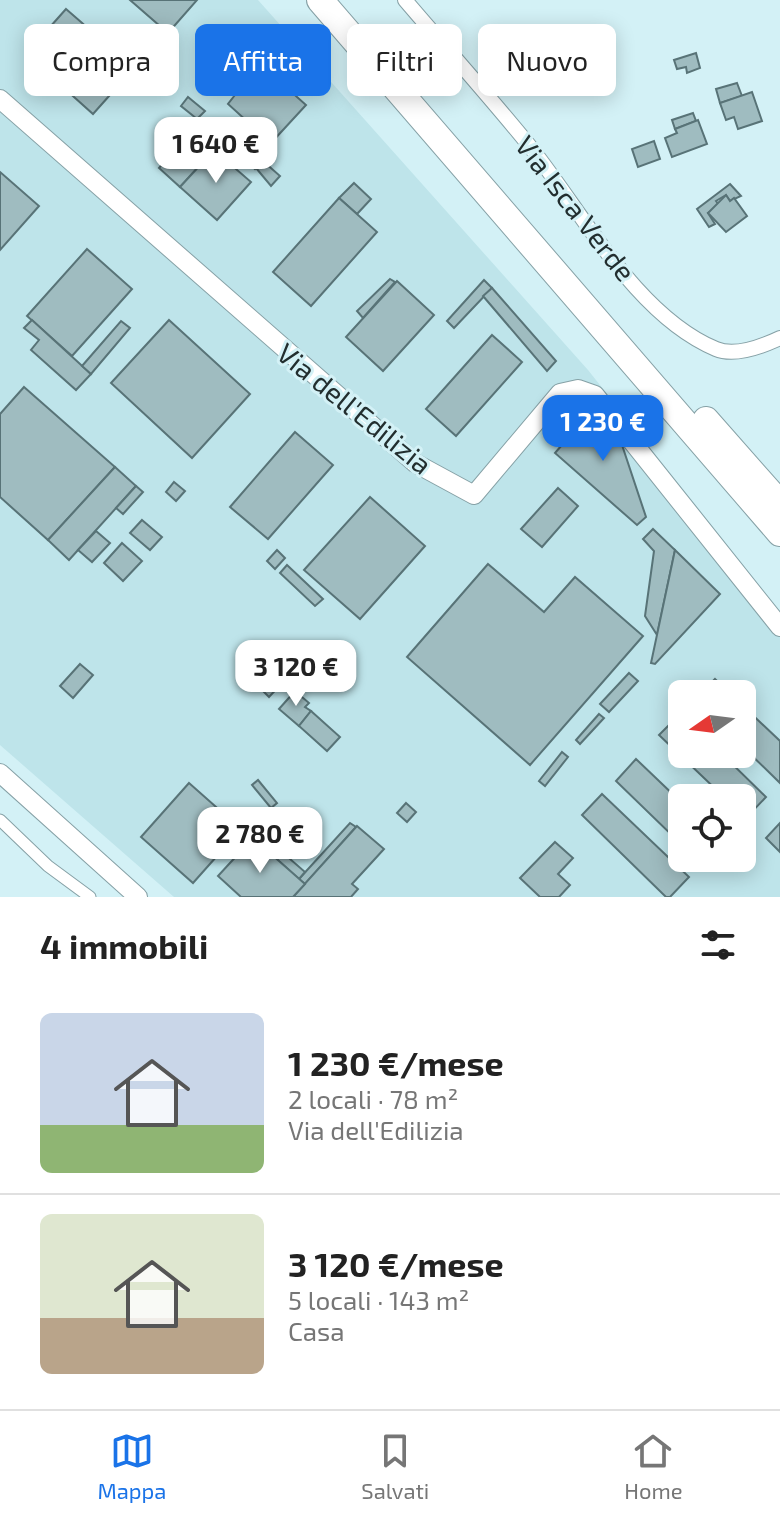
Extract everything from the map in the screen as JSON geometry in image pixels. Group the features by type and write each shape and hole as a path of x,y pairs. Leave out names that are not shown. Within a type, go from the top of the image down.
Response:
{"highway":[{"path":"320,0 780,533"},
{"path":"343,0 780,504"}],"street":[{"name":"Via Isca Verde","path":"405,0 529,145 643,295 683,332 720,351 758,348 780,338"},
{"name":"Via dell'Edilizia","path":"0,99 415,463 474,495 560,393 578,389 595,395 780,627"},
{"path":"0,773 138,897"},
{"path":"0,820 48,866 90,897"}],"shaded area":[{"path":"0,0 258,0 279,24 195,24 195,96 331,96 331,82 588,370 780,611 780,897 174,897 0,745"}],"building":[{"path":"130,0 197,0 176,24 158,24"},
{"path":"66,9 83,24 53,24"},
{"path":"696,53 700,68 687,73 686,67 677,69 674,60"},
{"path":"737,83 742,96 720,103 716,89"},
{"path":"752,92 762,121 738,129 734,117 726,120 720,103"},
{"path":"73,96 109,96 93,114"},
{"path":"234,96 296,96 306,105 271,143 228,104"},
{"path":"188,97 205,111 197,119 181,106"},
{"path":"693,113 696,121 675,129 672,120"},
{"path":"698,120 707,144 672,157 665,138 677,133 675,129"},
{"path":"192,131 214,150 180,187 159,168"},
{"path":"654,141 660,159 638,167 632,149"},
{"path":"214,150 251,182 217,220 180,187"},
{"path":"250,150 263,161 255,169 243,158"},
{"path":"263,161 280,176 271,186 256,168"},
{"path":"0,172 39,206 0,250"},
{"path":"354,183 371,199 357,214 339,198"},
{"path":"730,184 741,196 730,201 726,195 716,201 719,205 708,213 715,224 709,227 697,209"},
{"path":"726,195 730,201 734,198 747,216 726,232 708,213"},
{"path":"339,198 377,232 311,306 273,272"},
{"path":"87,249 132,289 72,356 27,316"},
{"path":"390,279 395,282 363,318 357,311"},
{"path":"484,280 492,288 454,328 447,321"},
{"path":"397,281 434,315 383,371 346,337"},
{"path":"492,288 556,361 547,371 483,296"},
{"path":"32,320 91,374 76,390 31,350 39,340 24,328"},
{"path":"169,320 250,394 192,458 111,383"},
{"path":"121,321 130,328 91,374 82,366"},
{"path":"492,335 522,362 456,436 426,409"},
{"path":"24,387 115,467 48,540 0,497 0,414"},
{"path":"596,406 617,430 646,517 637,525 555,453"},
{"path":"295,432 333,465 268,539 230,507"},
{"path":"115,467 136,486 69,560 48,540"},
{"path":"174,482 185,491 176,501 166,492"},
{"path":"136,486 143,492 123,514 116,508"},
{"path":"558,488 578,506 542,547 521,529"},
{"path":"370,497 425,546 360,619 304,570"},
{"path":"142,520 162,537 150,550 130,533"},
{"path":"653,529 675,550 657,635 645,616 654,551 643,539"},
{"path":"96,531 110,543 92,562 78,550"},
{"path":"122,543 142,561 123,581 104,563"},
{"path":"277,550 285,558 275,569 267,561"},
{"path":"675,550 720,594 655,664 651,663"},
{"path":"488,564 544,612 575,577 643,636 530,765 407,657"},
{"path":"287,565 323,599 315,606 280,573"},
{"path":"80,664 93,675 73,698 60,686"},
{"path":"629,673 638,681 609,712 600,704"},
{"path":"276,675 283,682 269,697 262,690"},
{"path":"295,691 309,703 305,707 311,711 299,726 279,709"},
{"path":"311,711 340,737 327,751 299,726"},
{"path":"599,714 604,718 580,744 576,740"},
{"path":"756,718 780,741 780,783 756,760"},
{"path":"668,726 668,744 659,735"},
{"path":"562,752 568,757 545,786 539,781"},
{"path":"636,759 668,790 668,831 616,781"},
{"path":"694,768 736,768 753,784 710,784"},
{"path":"258,780 277,803 271,808 252,785"},
{"path":"189,783 241,829 193,883 141,837"},
{"path":"756,787 766,797 756,808"},
{"path":"602,794 668,857 668,872 684,872 689,877 670,897 666,897 582,815"},
{"path":"406,803 416,812 407,822 397,813"},
{"path":"265,809 271,815 251,835 244,830"},
{"path":"350,823 356,827 305,884 299,879"},
{"path":"780,823 780,852 766,838"},
{"path":"357,826 384,849 352,884 358,889 351,897 293,897"},
{"path":"259,832 305,872 299,879 253,838"},
{"path":"253,838 305,884 293,897 241,897 218,876"},
{"path":"555,842 573,858 558,874 570,885 559,897 540,897 520,878"}]}
